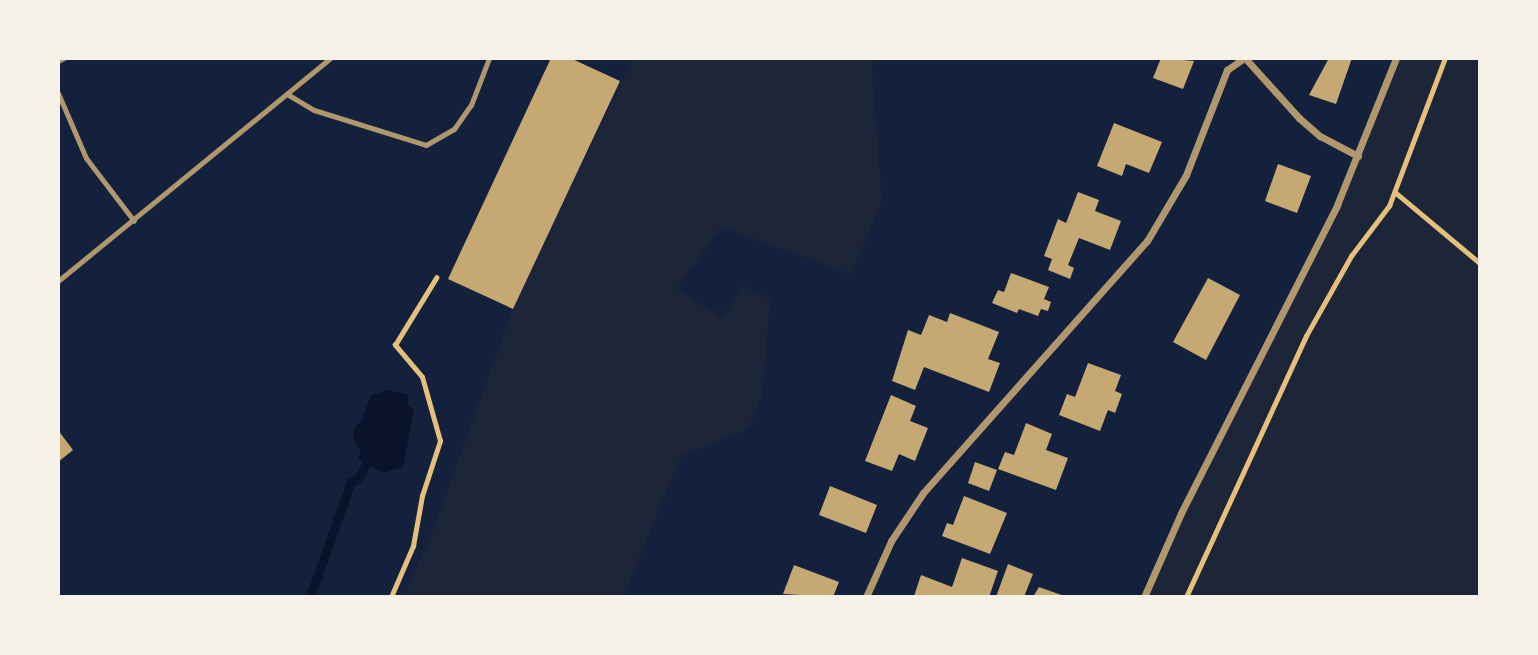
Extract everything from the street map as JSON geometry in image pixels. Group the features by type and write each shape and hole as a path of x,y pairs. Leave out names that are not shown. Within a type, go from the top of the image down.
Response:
{"street":[{"path":"866,597 891,541 923,494 1147,241 1186,174 1227,70 1245,58 1299,118 1320,136 1358,156"},
{"path":"1144,597 1181,513 1358,156 1396,58"}],"lane":[{"path":"58,61 64,58"},
{"path":"58,281 330,58"},
{"path":"287,94 314,110 426,145 454,129 471,105 489,58"},
{"path":"58,93 86,158 134,221"}],"path":[{"path":"1186,597 1306,335 1395,192 1445,58"},
{"path":"1395,192 1480,263"},
{"path":"391,597 413,546 422,496 440,441 422,377 395,345 436,278"}],"shaded area":[{"path":"633,58 871,58 882,201 851,274 721,227 676,289 723,318 743,286 770,299 762,395 748,429 681,456 623,597 403,597 431,536 513,309"},
{"path":"1396,58 1480,58 1480,597 1144,597 1181,513 1337,205"},
{"path":"388,390 409,395 407,404 414,410 403,467 383,473 358,459 361,449 355,444 353,430 363,418 370,396"}],"building":[{"path":"551,58 570,58 620,81 513,309 448,279"},
{"path":"1161,58 1194,61 1183,89 1153,78"},
{"path":"1329,58 1352,58 1336,104 1309,95"},
{"path":"1114,123 1162,142 1149,173 1126,164 1122,176 1097,166"},
{"path":"1278,164 1311,176 1297,213 1265,201"},
{"path":"1078,192 1099,200 1095,211 1121,221 1110,250 1079,238 1068,265 1074,268 1070,279 1048,270 1052,259 1044,256 1058,219 1066,223"},
{"path":"1011,273 1049,287 1044,299 1051,302 1048,311 1041,309 1038,316 1019,309 1017,313 992,303 998,290 1004,292"},
{"path":"1208,278 1240,295 1206,360 1173,342"},
{"path":"950,313 999,332 988,359 1000,363 989,392 924,367 915,390 892,381 908,330 921,335 929,315 947,322"},
{"path":"1088,363 1121,375 1115,391 1122,394 1115,413 1108,410 1100,431 1059,415 1067,394 1075,397"},
{"path":"891,395 916,406 910,421 928,428 915,461 899,454 892,471 865,461"},
{"path":"1026,423 1052,434 1046,450 1068,458 1056,490 998,469 1005,452 1014,455"},
{"path":"58,430 73,450 58,462"},
{"path":"975,462 997,470 989,491 968,483"},
{"path":"830,486 877,505 866,533 819,515"},
{"path":"964,496 1007,513 990,554 942,536 947,523 953,525"},
{"path":"962,558 998,571 989,597 914,596 921,575 952,587"},
{"path":"1008,564 1033,574 1024,597 996,597"},
{"path":"794,565 839,582 833,597 783,594"},
{"path":"1039,587 1067,597 1033,597"}],"waterway":[{"path":"310,597 351,481 358,479 367,463"}]}
